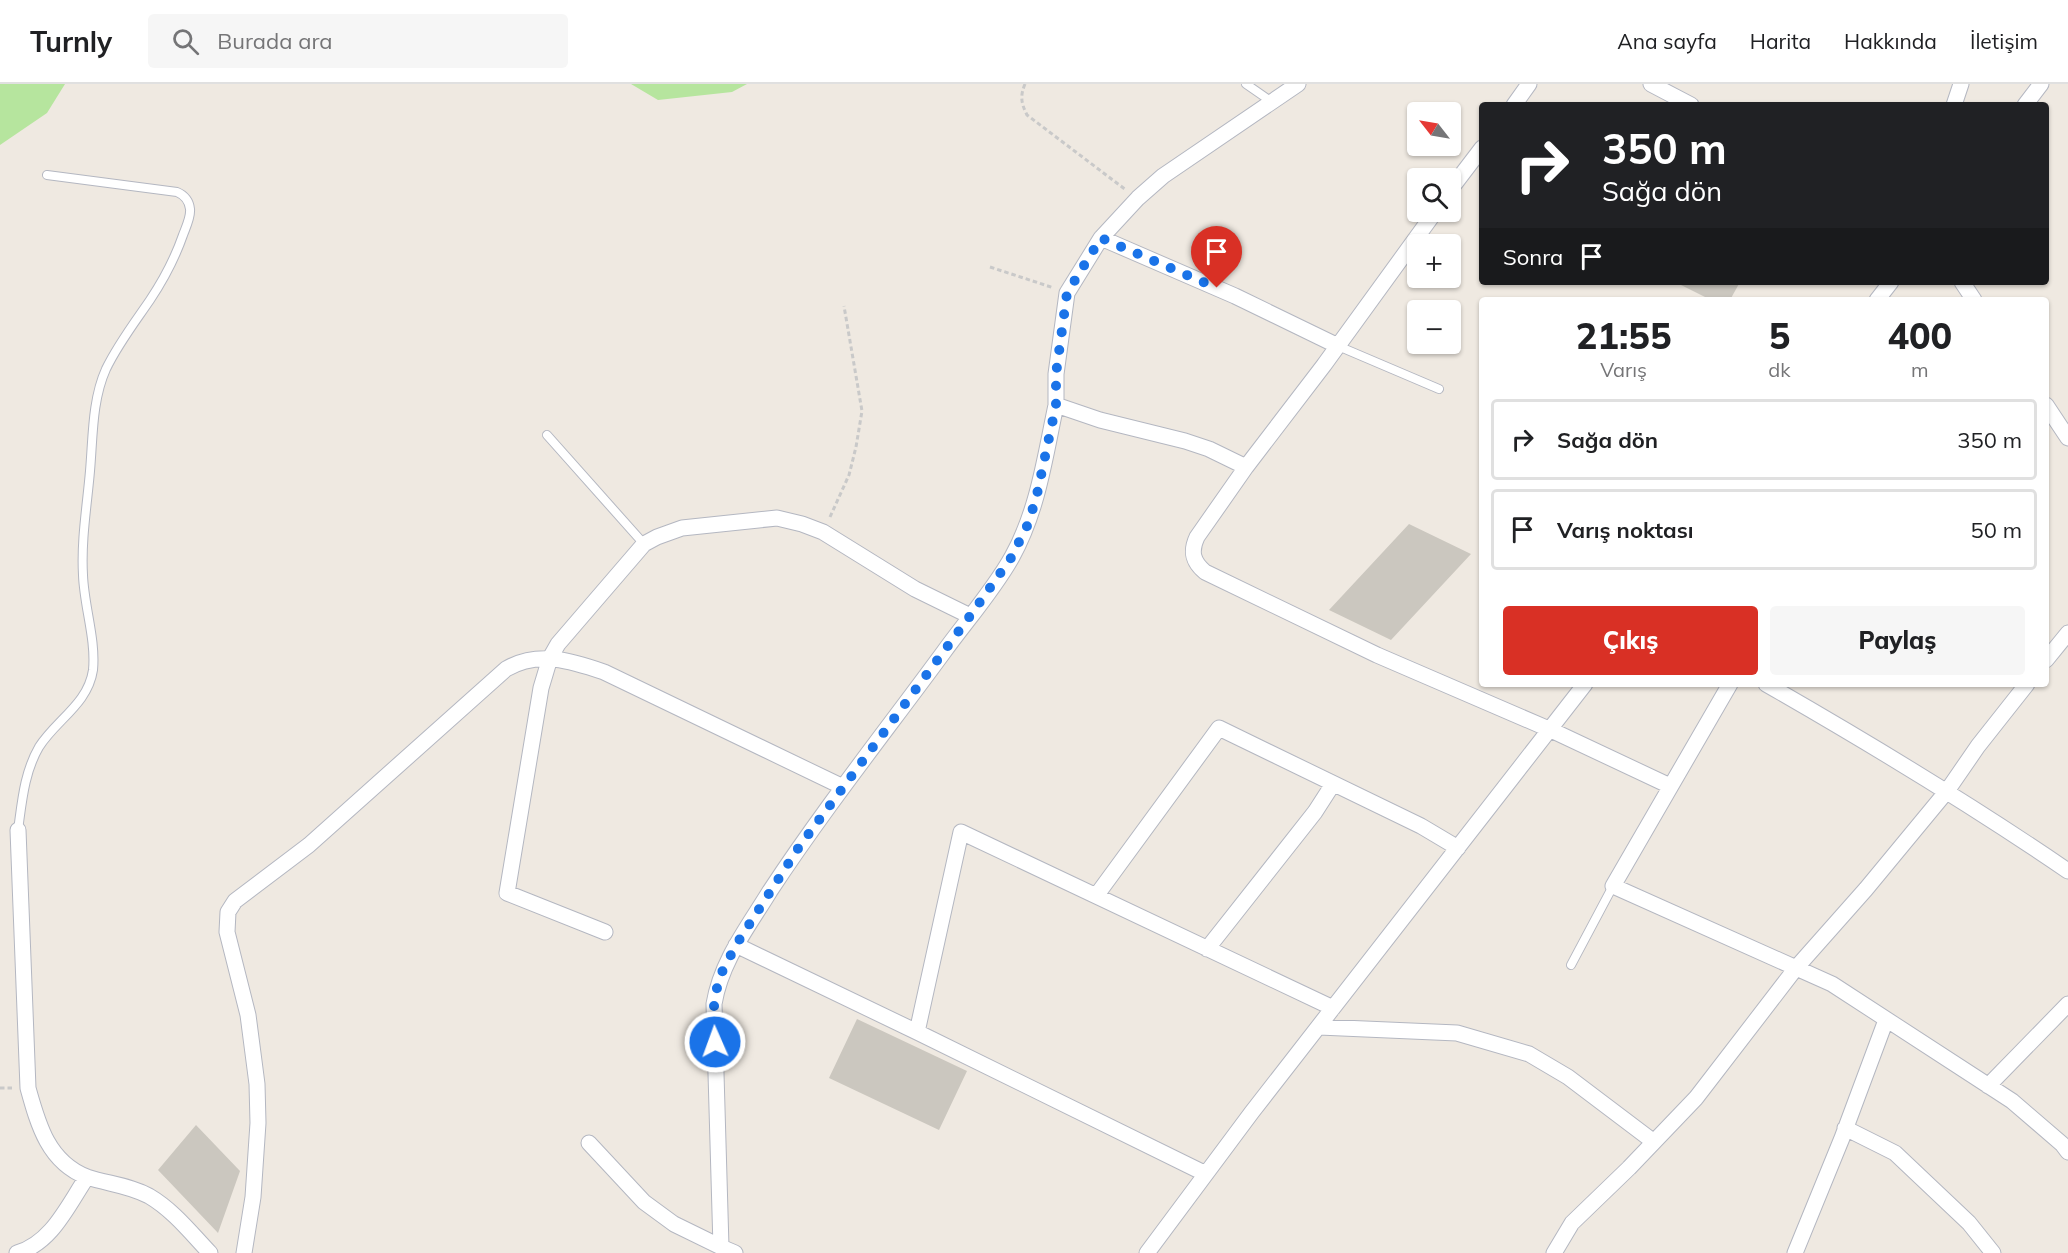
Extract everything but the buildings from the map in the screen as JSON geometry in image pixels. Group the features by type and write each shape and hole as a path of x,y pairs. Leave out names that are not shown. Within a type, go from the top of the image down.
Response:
{"street":[{"path":"589,1143 644,1202 674,1224 728,1250 714,1004 722,972 736,945 799,847 1011,558 1027,526 1036,499 1056,405 1056,374 1067,293 1101,238 1138,198 1163,176 1298,84"},
{"path":"1516,102 1529,84"},
{"path":"1651,84 1685,102"},
{"path":"1955,102 1961,84"},
{"path":"2027,102 2041,84"},
{"path":"1461,176 1479,152"},
{"path":"1428,222 1246,467 1197,537 1192,553 1199,567 1206,572 1377,655 1551,730 1671,786"},
{"path":"1101,238 1225,292 1338,346"},
{"path":"1056,405 1100,420 1185,441 1209,449 1246,467"},
{"path":"2049,410 2068,438"},
{"path":"605,932 507,893 541,688 550,658 563,638 644,544 682,528 777,518 823,532 890,576 970,616"},
{"path":"2049,656 2068,633"},
{"path":"244,1253 257,1163 257,1084 248,1015 227,932 226,922 231,906 240,896 309,845 506,669 530,659 550,658 585,666 622,680 843,787"},
{"path":"1147,1253 1333,1008 1583,687"},
{"path":"1728,687 1614,886 1832,984 2012,1101 2062,1144 2068,1152"},
{"path":"1771,687 1947,790 2068,871"},
{"path":"1554,1253 1572,1223 1696,1098 1796,968 1866,889 1947,790 2025,687"},
{"path":"1096,896 1219,728 1420,826 1458,848"},
{"path":"1207,949 1315,812 1333,784"},
{"path":"18,830 28,1088 46,1141 64,1162 87,1177 128,1187 163,1206 210,1253"},
{"path":"916,1032 961,832 1333,1008"},
{"path":"736,945 1206,1174"},
{"path":"1988,1086 2068,1004"},
{"path":"1795,1253 1886,1020"},
{"path":"1319,1027 1457,1033 1528,1054 1568,1077 1654,1142"},
{"path":"1845,1128 1895,1153 1969,1223 1993,1253"},
{"path":"17,1253 37,1245 52,1230 87,1177"}],"lane":[{"path":"1246,84 1272,102"},
{"path":"18,830 24,785 31,765 50,733 80,701 93,671 82,551 96,398 113,355 152,298 171,263 180,245 190,212 188,201 177,192 47,175"},
{"path":"1338,346 1438,389"},
{"path":"547,435 644,544"},
{"path":"1571,965 1614,886"}],"path":[{"path":"1025,84 1021,94 1022,105 1027,115 1138,198"},
{"path":"990,267 1029,278 1067,293"},
{"path":"823,532 840,499 849,474 862,411 844,306"}],"green space":[{"path":"0,84 65,84 47,113 0,145"},
{"path":"631,84 747,84 732,92 658,100"}],"route":[{"path":"715,1042 714,1004 717,988 722,972 736,945 799,847 1011,558 1027,526 1036,499 1056,405 1056,374 1067,293 1090,254 1101,238 1217,288"}]}
